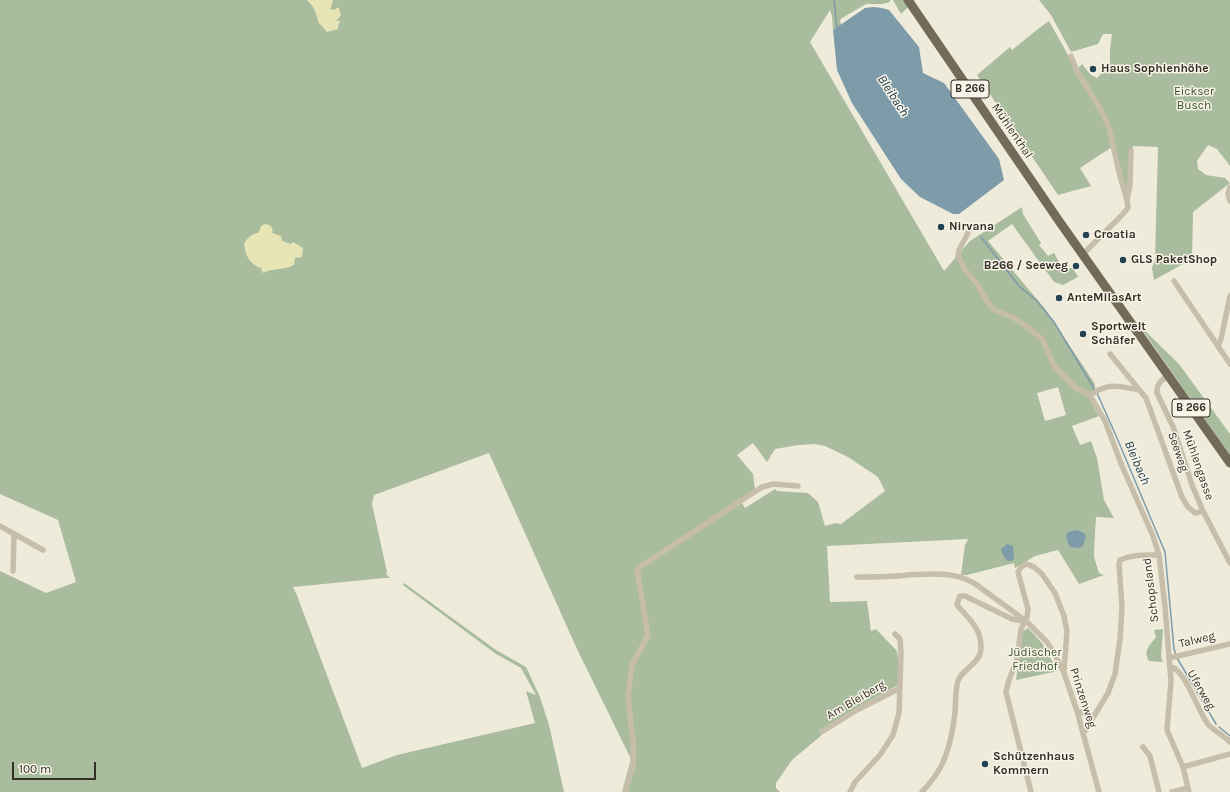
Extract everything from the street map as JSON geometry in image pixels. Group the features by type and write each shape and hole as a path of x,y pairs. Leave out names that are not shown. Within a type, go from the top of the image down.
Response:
{"main road":[{"name":"Mühlenthal","path":"908,0 1083,254"},
{"name":"B 266","path":"1083,254 1230,463"}],"street":[{"path":"1071,56 1102,112 1109,128 1128,208 1083,254"},
{"path":"1127,200 1130,185 1130,151"},
{"path":"1230,187 1228,194 1230,201"},
{"path":"970,227 958,256 966,271 978,285 986,300 994,310 1014,318 1042,339 1055,367 1076,388 1094,393 1108,386 1139,390"},
{"path":"1174,281 1230,364"},
{"path":"1218,346 1221,339 1230,296"},
{"name":"Seeweg","path":"1110,354 1146,398 1182,497 1194,513 1203,511"},
{"name":"Mühlengasse","path":"1168,375 1159,383 1157,393 1174,429 1192,485 1203,511 1230,563"},
{"name":"Schopsland","path":"1094,393 1122,466 1153,536 1159,555 1165,606 1174,657 1170,666 1171,681 1167,730 1183,767 1189,790"},
{"path":"625,792 632,766 633,742 628,697 632,665 648,635 637,568 762,487 773,484 798,486"},
{"path":"0,526 43,550"},
{"path":"13,571 14,535"},
{"path":"1083,734 1111,686 1116,669 1120,642 1122,607 1120,560 1132,556 1159,555"},
{"path":"1030,792 1006,692 1017,658 1021,629 1027,617 1028,609 1018,572 1022,566 1027,564 1034,567 1042,574 1055,593 1064,616 1067,631 1064,673"},
{"name":"Prinzenweg","path":"857,577 944,574 968,580 993,596 1026,621 1047,642 1064,673 1077,711 1098,792"},
{"path":"922,792 938,772 945,757 952,733 958,680 978,658 981,650 980,634 973,623 957,605 960,596 965,596 1012,619 1026,621"},
{"name":"Am Bleiberg","path":"850,792 855,782 880,755 893,735 899,713 901,654 900,639 895,634"},
{"name":"Talweg","path":"1174,657 1230,644"},
{"name":"Uferweg","path":"1170,666 1174,668 1182,677 1208,724 1230,742"},
{"name":"Am Bleiberg","path":"823,731 857,710 900,688"},
{"path":"1077,711 1094,716"},
{"path":"1143,747 1150,756 1159,792"},
{"path":"1183,767 1230,754"},
{"path":"1172,792 1189,790"}],"green space":[{"path":"0,0 307,0 314,8 319,23 338,26 340,21 336,21 341,15 338,8 334,10 330,9 333,0 891,0 884,4 866,4 842,18 840,20 841,25 833,30 830,10 810,42 944,271 970,241 1022,207 1023,214 1041,243 1039,245 1048,256 1054,253 1063,269 1073,268 1078,277 1063,285 1054,282 1012,224 988,241 1046,310 1095,384 1092,404 1099,416 1072,426 1080,445 1091,441 1097,458 1104,500 1114,518 1096,517 1094,557 1099,573 1104,575 1079,584 1058,550 1035,556 1015,568 1014,563 967,575 961,575 965,545 968,539 827,546 830,602 867,601 871,631 876,629 897,651 898,685 819,731 823,734 792,760 776,783 776,788 780,792 622,792 631,759 577,649 489,453 374,495 372,504 387,572 386,574 390,578 293,587 362,768 397,755 535,723 526,691 536,695 521,668 496,654 403,585 404,583 496,650 526,667 540,697 549,725 564,792 0,792 0,571 46,593 76,582 58,520 0,494","holes":["271,232 282,241 290,244 295,258 290,267 272,270 261,268 253,234","1058,387 1066,415 1045,421 1037,393","753,443 767,462 775,449 798,445 815,444 825,446 848,457 878,477 885,491 841,524 835,523 825,526 818,502 808,493 777,491 775,489 745,508 742,503 639,569 639,565 755,490 753,474 737,455"]},
{"path":"893,0 915,0 901,14"},
{"name":"Eickser Busch","path":"1039,0 1230,0 1230,166 1217,149 1208,145 1197,161 1198,169 1206,175 1225,178 1230,183 1193,212 1192,259 1154,280 1152,268 1155,260 1158,147 1133,146 1127,189 1125,189 1113,136 1078,68 1082,64 1090,74 1097,78 1110,64 1112,34 1103,34 1098,44 1071,52 1051,15"},
{"path":"1049,21 1100,112 1107,127 1112,147 1080,168 1091,186 1058,195 977,75 1010,47 1012,50"},
{"path":"1139,325 1179,364 1230,434 1230,456"},
{"name":"Jüdischer Friedhof","path":"1028,628 1042,643 1058,671 1016,680 1023,631"},
{"path":"1163,629 1161,657 1163,662 1149,661 1147,651 1156,637 1154,630"}],"sand":[{"path":"307,0 333,0 330,9 334,10 338,7 341,14 336,21 341,21 338,24 338,29 327,32 319,23 312,4"},
{"path":"266,224 271,226 273,231 271,232 281,236 282,241 290,244 293,242 303,248 302,257 295,258 294,265 263,273 261,268 257,267 251,262 244,244 253,234 258,233 262,225"}],"water":[{"path":"874,7 889,10 919,47 923,73 944,83 999,159 1004,180 959,214 953,214 920,197 901,179 852,103 837,70 833,30 865,8"},
{"path":"1077,530 1084,533 1086,536 1083,546 1079,548 1070,547 1066,536 1068,532"},
{"path":"1007,544 1013,546 1014,559 1011,561 1005,559 1001,551 1001,549"}],"waterway":[{"name":"Bleibach","path":"834,0 837,28"},
{"name":"Bleibach","path":"981,237 1019,286 1036,300 1054,322 1095,390"},
{"name":"Bleibach","path":"1097,393 1165,552 1174,649 1176,655"},
{"name":"Bleibach","path":"1177,658 1216,724"},
{"name":"Bleibach","path":"1219,727 1230,736"}],"place":[{"name":"Haus Sophienhöhe","path":"1093,69"},
{"name":"Nirvana","path":"941,227"},
{"name":"Croatia","path":"1086,235"},
{"name":"GLS PaketShop","path":"1123,260"},
{"name":"B266 / Seeweg","path":"1076,266"},
{"name":"AnteMilasArt","path":"1059,298"},
{"name":"Sportwelt Schäfer","path":"1083,334"},
{"name":"Schützenhaus Kommern","path":"985,764"}]}
